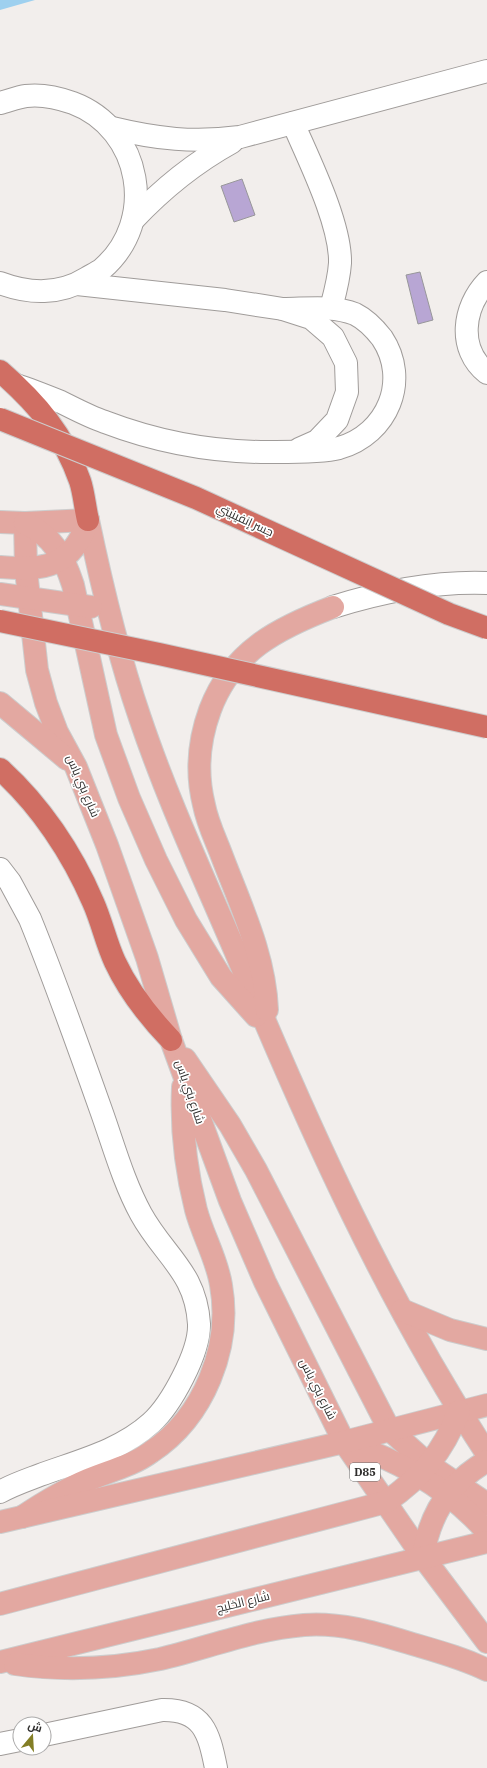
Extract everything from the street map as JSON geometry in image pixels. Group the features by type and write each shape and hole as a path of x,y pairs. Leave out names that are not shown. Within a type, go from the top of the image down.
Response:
{"highway":[{"path":"8,378 43,413 65,446 80,482 88,520"},
{"name":"جسر إنفينيتي","path":"0,419 196,498 449,614 487,628"},
{"path":"0,621 159,654 487,727"},
{"path":"0,769 34,806 57,836 77,868 93,902 115,961 125,983 139,1004 172,1040"}],"main road":[{"path":"0,522 25,523 88,520"},
{"path":"29,598 65,562 83,535 88,520"},
{"path":"88,520 108,609 140,717 159,770 268,1029 312,1131 402,1310 459,1411 487,1454"},
{"path":"25,523 38,530 52,543 65,562 77,604 106,735 129,798 156,860 186,920 221,977 268,1029"},
{"name":"شارع بني ياس","path":"25,523 26,570 37,670 46,703 58,732 76,767 107,845 147,958 172,1040 230,1201 265,1282 344,1442 423,1557 487,1642"},
{"path":"0,567 26,570 65,562"},
{"path":"0,594 108,609"},
{"path":"268,1029 264,980 256,947 204,806 199,765 201,744 212,705 234,667 262,641 280,630 333,606"},
{"path":"0,703 76,767"},
{"path":"172,1040 230,1125 256,1170 389,1429 425,1470 452,1490 487,1532"},
{"path":"22,1517 66,1490 134,1463 152,1452 169,1438 184,1422 196,1405 215,1366 221,1346 224,1305 216,1264 197,1213 189,1179 183,1130 184,1074"},
{"path":"402,1310 450,1330 487,1339"},
{"path":"0,1522 344,1442 389,1429 487,1405"},
{"path":"0,1604 386,1502 425,1470 446,1440 459,1411"},
{"path":"344,1442 425,1470"},
{"path":"423,1557 431,1524 452,1490 466,1474 487,1461"},
{"path":"452,1490 487,1504"},
{"name":"شارع الخليج","path":"1,1662 487,1542"},
{"path":"1,1662 66,1668 128,1664 160,1659 278,1629 323,1625 343,1626 384,1636 455,1657 487,1670"}],"street":[{"path":"112,128 143,136 176,140 208,141 240,137 487,71"},
{"path":"0,103 27,96 58,97 87,108 112,128 126,148 134,171 137,196 133,220 121,247 102,269 77,284 49,291 19,290 0,283"},
{"path":"294,123 331,216 337,238 340,262 337,285 331,308"},
{"path":"133,220 156,195 182,173 210,154 240,137"},
{"path":"487,282 478,291 471,304 467,317 466,331 468,345 474,358 487,373"},
{"path":"77,284 225,300 283,309 311,318 333,338 346,364 347,392 337,420 317,441 290,452"},
{"path":"8,378 103,422 148,437 203,448 243,453 290,452 339,448 362,438 380,422 392,399 395,375 390,350 376,329 355,314 331,308 283,309"},
{"path":"333,606 401,589 436,584 487,583"},
{"path":"0,869 10,882 30,919 131,1193 155,1236 186,1276 196,1300 199,1327 187,1371 170,1401 152,1423 129,1440 103,1452 29,1479 0,1492"},
{"path":"52,1733 162,1710 174,1710 186,1713 196,1719 204,1729 210,1740 216,1768"},
{"path":"0,1744 12,1742"}],"water":[{"path":"0,0 35,0 0,10"}],"building":[{"path":"242,179 255,215 234,222 221,186"},
{"path":"420,272 433,320 418,324 406,275"}]}
